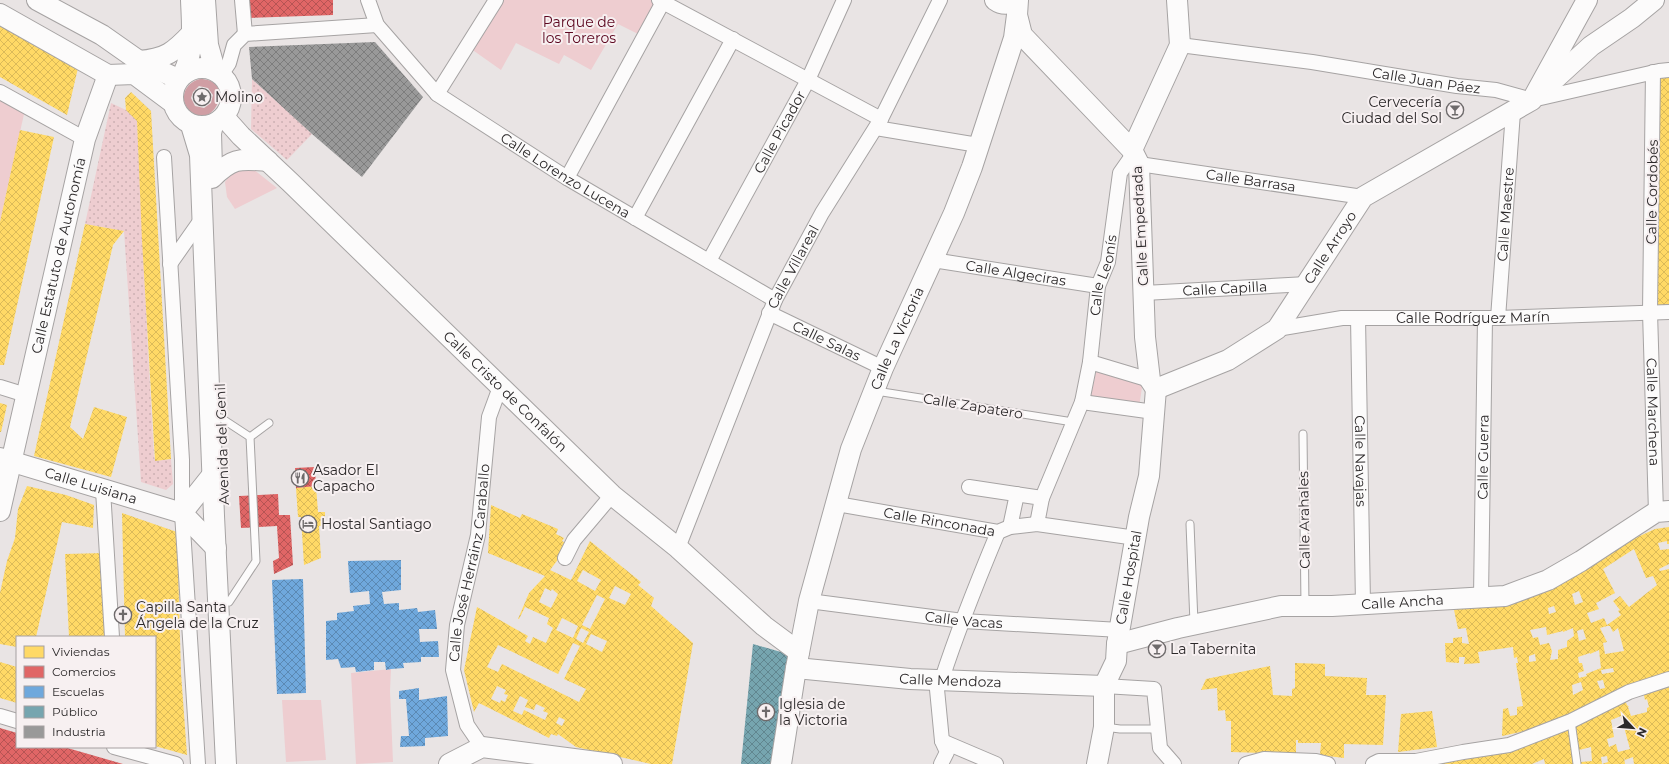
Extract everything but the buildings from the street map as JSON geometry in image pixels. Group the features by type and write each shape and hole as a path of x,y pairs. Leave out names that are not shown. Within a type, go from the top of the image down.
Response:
{"street":[{"path":"37,0 102,35 139,61 173,102 179,116 191,125 202,127 218,121 229,109 231,100 231,90 227,82 218,72 208,45 205,0"},
{"path":"173,102 173,93 190,61 192,48 191,0"},
{"path":"242,0 245,34"},
{"path":"218,72 229,63 234,45 245,34 377,24 368,0"},
{"path":"437,94 496,0"},
{"name":"Calle Picador","path":"709,261 808,80 844,0"},
{"name":"Calle Villareal","path":"678,548 775,300 822,214 879,123 940,0"},
{"name":"Calle Empedrada","path":"1153,385 1145,337 1144,293 1135,156 1180,45 1177,0"},
{"path":"1532,100 1587,0"},
{"name":"Calle Arroyo","path":"1153,385 1228,360 1277,329 1363,197 1532,100 1591,46 1632,18 1654,0"},
{"path":"567,178 661,1 808,80 879,123 978,145"},
{"path":"995,1 1017,5 1022,34 1135,156"},
{"name":"Calle La Victoria","path":"781,764 809,601 851,448 883,368 954,213 972,167 1014,38 1017,5"},
{"path":"0,14 108,75 134,74 173,102"},
{"name":"Calle Lorenzo Lucena","path":"377,24 437,94 567,178 775,300"},
{"path":"139,61 155,60 169,55 192,33"},
{"path":"635,218 733,40"},
{"name":"Calle Juan Páez","path":"1180,45 1312,62 1457,86 1496,90 1532,100 1653,72 1669,70"},
{"path":"139,61 181,76 199,68 207,68 218,72"},
{"name":"Calle Cordobés","path":"1650,312 1653,72"},
{"name":"Calle Estatuto de Autonomía","path":"0,511 6,460 26,395 85,140 108,75"},
{"path":"0,92 85,140"},
{"name":"Calle Maestre","path":"1492,318 1513,112"},
{"name":"Calle Cristo de Confalón","path":"218,121 241,136 268,161 612,495 678,548 764,626 798,660"},
{"name":"Avenida del Genil","path":"218,121 211,133 212,178 236,764"},
{"name":"Avenida del Genil","path":"191,125 200,155 226,764"},
{"name":"Calle Barrasa","path":"1135,156 1363,197"},
{"name":"Calle Leonís","path":"1037,524 1042,498 1082,402 1090,362 1098,286 1108,262 1120,173 1135,156"},
{"path":"164,157 182,460 182,513 198,764"},
{"path":"212,178 225,166 235,161 268,161"},
{"path":"170,264 203,217"},
{"name":"Calle Algeciras","path":"933,260 1098,286"},
{"name":"Calle Capilla","path":"1144,293 1307,284"},
{"name":"Calle Marchena","path":"1650,312 1663,512"},
{"name":"Calle Rodríguez Marín","path":"1277,329 1342,318 1492,318 1669,312"},
{"name":"Calle Salas","path":"769,314 883,368"},
{"name":"Calle Navajas","path":"1358,318 1363,604"},
{"name":"Calle Guerra","path":"1481,597 1492,318"},
{"path":"1090,362 1153,385"},
{"name":"Calle Hospital","path":"1097,764 1104,727 1104,686 1116,660 1139,517 1149,476 1154,412 1153,385"},
{"path":"0,387 26,395"},
{"name":"Calle José Herráinz Caraballo","path":"482,747 467,725 453,670 458,625 478,535 489,417 500,387"},
{"path":"1082,402 1154,412"},
{"name":"Calle Luisiana","path":"6,460 182,513 216,548"},
{"path":"182,513 213,474"},
{"path":"969,487 1042,498"},
{"path":"103,490 112,636"},
{"path":"941,764 946,752 942,741 939,679 979,578 1004,530 1017,494"},
{"path":"566,558 574,540 612,495"},
{"name":"Calle Rinconada","path":"836,504 1004,530 1037,524 1136,538"},
{"name":"Calle Ancha","path":"1119,637 1194,625 1281,606 1363,604 1505,596 1548,580 1663,512"},
{"name":"Calle Vacas","path":"809,601 963,621 1119,637"},
{"name":"Calle Mendoza","path":"798,660 910,678 1104,686"},
{"path":"1374,764 1379,761 1416,761 1509,745 1571,721 1628,692 1669,679"},
{"path":"1104,686 1154,689 1160,748 1174,764"},
{"path":"0,716 16,721"},
{"path":"942,741 996,764"},
{"path":"448,764 482,747 612,764"},
{"path":"120,748 176,764"},
{"path":"1246,764 1264,759 1316,761 1328,764"}],"lane":[{"name":"Calle Zapatero","path":"874,390 1073,422"},
{"path":"221,418 250,437"},
{"path":"250,437 269,423"},
{"name":"Calle Arahales","path":"1303,434 1305,606"},
{"path":"229,602 256,561 250,437"},
{"path":"1190,524 1194,625"},
{"path":"1571,721 1577,764"},
{"path":"1104,727 1120,729 1159,729"}],"green space":[{"name":"Parque de los Toreros","path":"496,0 659,0 644,37 618,24 591,70 564,55 559,64 516,43 501,70 467,46"},
{"path":"252,79 312,134 287,160 251,129"},
{"path":"0,99 24,114 0,222"},
{"path":"111,103 126,110 137,121 154,456 155,461 171,459 173,484 166,490 141,482 124,231 85,224"},
{"path":"242,169 253,169 277,188 235,209 227,197 225,182 231,174"},
{"path":"1097,367 1143,381 1139,407 1090,400"},
{"path":"391,669 390,691 393,762 356,764 351,673"},
{"path":"282,700 321,700 326,760 286,762"}],"shaded area":[{"path":"200,79 211,81 218,87 220,95 218,104 213,111 206,115 198,116 189,110 184,101 187,87","holes":["199,86 208,88 213,95 211,103 204,108 195,106 191,98 193,92"]}],"place":[{"name":"Molino","path":"202,97"},
{"name":"Cervecería Ciudad del Sol","path":"1455,110"},
{"name":"Asador El Capacho","path":"300,478"},
{"name":"Hostal Santiago","path":"308,524"},
{"name":"Capilla Santa Ángela de la Cruz","path":"123,615"},
{"name":"La Tabernita","path":"1157,649"},
{"name":"Iglesia de la Victoria","path":"766,712"}]}
